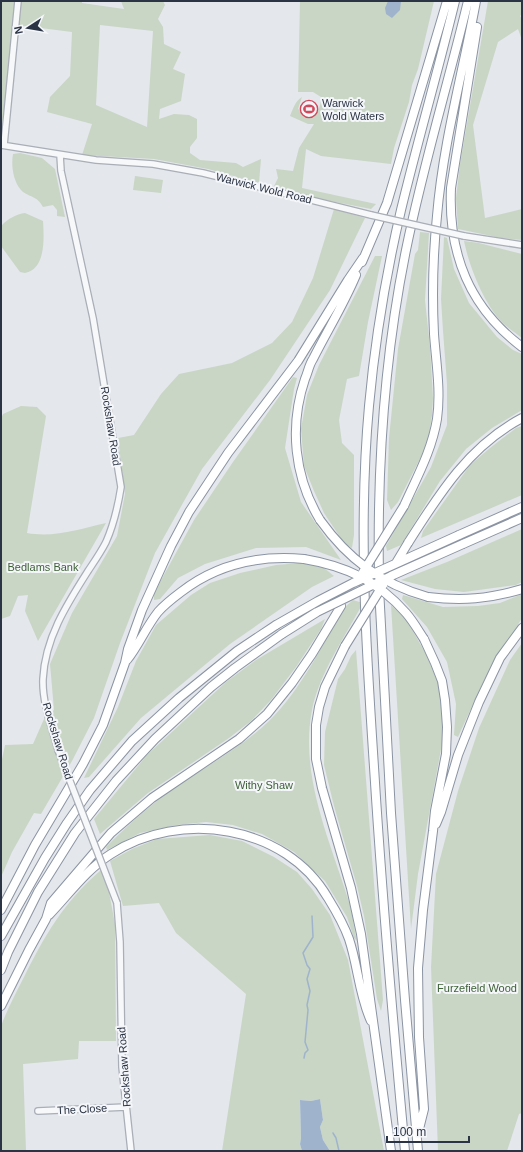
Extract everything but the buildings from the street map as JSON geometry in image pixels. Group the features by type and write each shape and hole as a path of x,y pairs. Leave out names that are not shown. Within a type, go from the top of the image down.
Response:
{"highway":[{"path":"447,1 387,203 354,282 312,360 301,390 296,416 296,443 299,468 310,501 320,520 333,538 364,568 397,587 428,597 455,600 476,600 499,596 522,589"},
{"path":"406,1151 383,892 367,661 363,550 365,463 369,406 376,347 390,262 408,184 455,1"},
{"path":"418,1151 404,992 388,752 380,601 378,534 379,476 388,359 402,272 421,185 468,1"},
{"path":"1,1006 46,919 52,903 110,833 152,798 239,739 266,714 292,683 306,663 404,506 426,458 431,444 437,417 438,381 433,296 436,216 445,158 476,1"},
{"path":"482,1 451,188 450,212 452,231 462,269 473,294 490,318 501,330 522,347"},
{"path":"1,910 35,846 83,764 103,725 142,610 168,552 190,512 228,453 298,361 363,258"},
{"path":"392,1151 362,934 349,881 322,788 316,759 316,725 325,686 345,646 443,488 463,464 489,440 522,418"},
{"path":"1,936 45,858 90,790 132,741 196,684 237,651 276,625 318,601 353,582 522,507"},
{"path":"1,970 8,952 38,892 75,833 116,781 155,739 211,687 282,634 317,612 391,576 522,518"},
{"path":"125,663 135,650 149,624 159,612 170,600 193,583 210,573 243,562 274,557 327,562 355,573 381,590 406,613 424,639 442,681 446,700 447,727 446,754 435,811 423,910 418,968 419,1037 424,1109 417,1136"},
{"path":"433,831 441,812 458,755 479,702 500,658 522,628"},
{"path":"46,919 92,869 111,854 128,845 155,835 195,829 225,830 251,837 275,848 297,862 312,876 328,896 349,939 365,1008 375,1031"}],"street":[{"path":"3,145 18,1"},
{"name":"Warwick Wold Road","path":"3,145 96,160 154,164 203,173 371,215 464,236 522,245"},
{"name":"Rockshaw Road","path":"60,155 61,171 93,318 121,487 118,508 105,544 55,628 47,654 43,680 44,695 58,750 116,903 120,942 122,1068 131,1151"},
{"name":"The Close","path":"38,1111 126,1107"}],"green space":[{"path":"15,1 1,139 1,2"},
{"path":"19,1 82,1 82,3 124,9 121,1 163,1 165,5 158,19 163,27 164,44 181,52 173,69 185,74 181,101 160,109 159,119 174,114 189,115 197,119 197,138 190,147 190,153 200,160 236,163 243,167 261,159 259,183 208,169 154,159 82,155 92,124 47,112 50,97 70,76 72,32 17,25","holes":["100,25 153,31 147,127 96,105"]},
{"path":"300,1 434,1 418,69 394,148 391,164 321,156 306,149 302,188 376,204 371,209 320,199 274,186 278,178 276,169 293,171 299,148 314,124 308,124 290,116 294,105 302,97 298,109 311,116 318,111 321,103 321,97 313,92 298,92"},
{"path":"488,1 522,1 522,14 520,16 522,19 522,40 518,29 498,42 473,125 485,218 522,209 522,240 501,238 458,229 456,198 460,164"},
{"path":"20,153 42,158 55,169 65,217 57,216 57,210 53,205 43,207 36,198 24,193 18,186 13,173 12,158 13,154"},
{"path":"135,176 163,180 161,193 133,190"},
{"path":"334,209 365,218 330,290 270,380 202,469 155,553 120,643 94,718 72,761 41,814 34,813 12,852 1,877 1,764 5,745 33,744 44,719 54,710 50,664 72,613 117,536 125,494 118,438 134,435 161,394 179,374 232,363 272,343 292,322 313,278"},
{"path":"25,213 43,221 44,236 42,252 37,266 25,273 20,272 1,246 2,225 12,217"},
{"path":"420,232 429,233 425,300 430,347 433,398 432,415 428,443 398,502 391,510 387,500 389,438 398,349 415,254 418,250"},
{"path":"444,237 447,238 454,269 469,303 497,337 513,350 522,354 522,410 492,428 466,449 440,481 401,545 387,551 386,546 431,467 447,425 447,384 441,299"},
{"path":"464,241 479,243 522,254 522,338 502,323 482,293 469,261"},
{"path":"375,256 382,256 368,322 359,376 347,379 339,420 342,443 354,455 354,535 352,548 344,543 324,513 314,491 304,466 301,429 307,395 319,365"},
{"path":"293,377 297,378 285,448 301,502 341,560 306,547 256,548 205,564 178,578 160,599 154,600 154,593 194,520"},
{"name":"Bedlams Bank","path":"21,406 37,407 46,416 27,533 57,534 106,523 38,641 25,611 28,595 18,596 10,616 1,619 1,419 3,414"},
{"path":"522,426 522,495 421,538 423,531 470,465 516,428"},
{"path":"522,529 522,582 516,585 464,592 435,589 401,580 447,562"},
{"path":"301,563 324,568 334,576 312,587 230,644 141,718 89,777 84,778 118,707 136,661 156,625 191,595 210,583 240,573 276,565"},
{"path":"522,594 522,618 485,678 458,737 454,735 456,704 447,662 427,627 402,599 403,595 443,607 478,606 500,603"},
{"name":"Withy Shaw","path":"353,600 363,603 334,655 321,683 312,710 309,735 313,784 326,833 350,905 357,941 354,938 347,917 325,881 294,852 262,834 233,825 206,822 177,825 140,833 107,850 106,847 114,839 158,800 248,739 281,709 301,681 345,607"},
{"path":"391,605 406,619 426,654 438,683 443,715 442,744 418,874 411,929"},
{"path":"325,619 321,629 296,667 271,700 251,721 229,738 148,793 100,834 94,819 147,755 226,682 256,660"},
{"name":"Furzefield Wood","path":"522,643 522,1113 519,1114 507,1151 438,1151 431,967 436,874 458,791 479,728 510,660"},
{"path":"356,650 383,1000 381,1011 377,999 364,916 324,765 325,732 338,679"},
{"path":"210,835 242,841 274,857 297,872 312,889 330,915 348,960 384,1151 330,1151 323,1140 320,1127 323,1120 320,1099 311,1101 300,1100 300,1144 302,1151 222,1151 246,994 176,933 159,903 123,906 110,861 132,849 157,839"},
{"path":"101,870 109,892 115,924 116,1041 79,1041 78,1059 23,1064 26,1151 1,1151 1,1026 8,1008 47,934 65,907"}],"water":[{"path":"388,1 401,1 400,10 392,18 386,14 385,8"},
{"path":"320,1099 323,1120 320,1127 323,1140 330,1151 302,1151 300,1144 300,1100 311,1101"}],"waterway":[{"path":"304,1058 305,1053 308,1050 305,1042 308,1010 307,1005 310,991 307,979 310,969 303,953 313,937 312,916"},
{"path":"333,1133 336,1138 339,1151"}],"place":[{"name":"Warwick Wold Waters","path":"309,109"}]}
